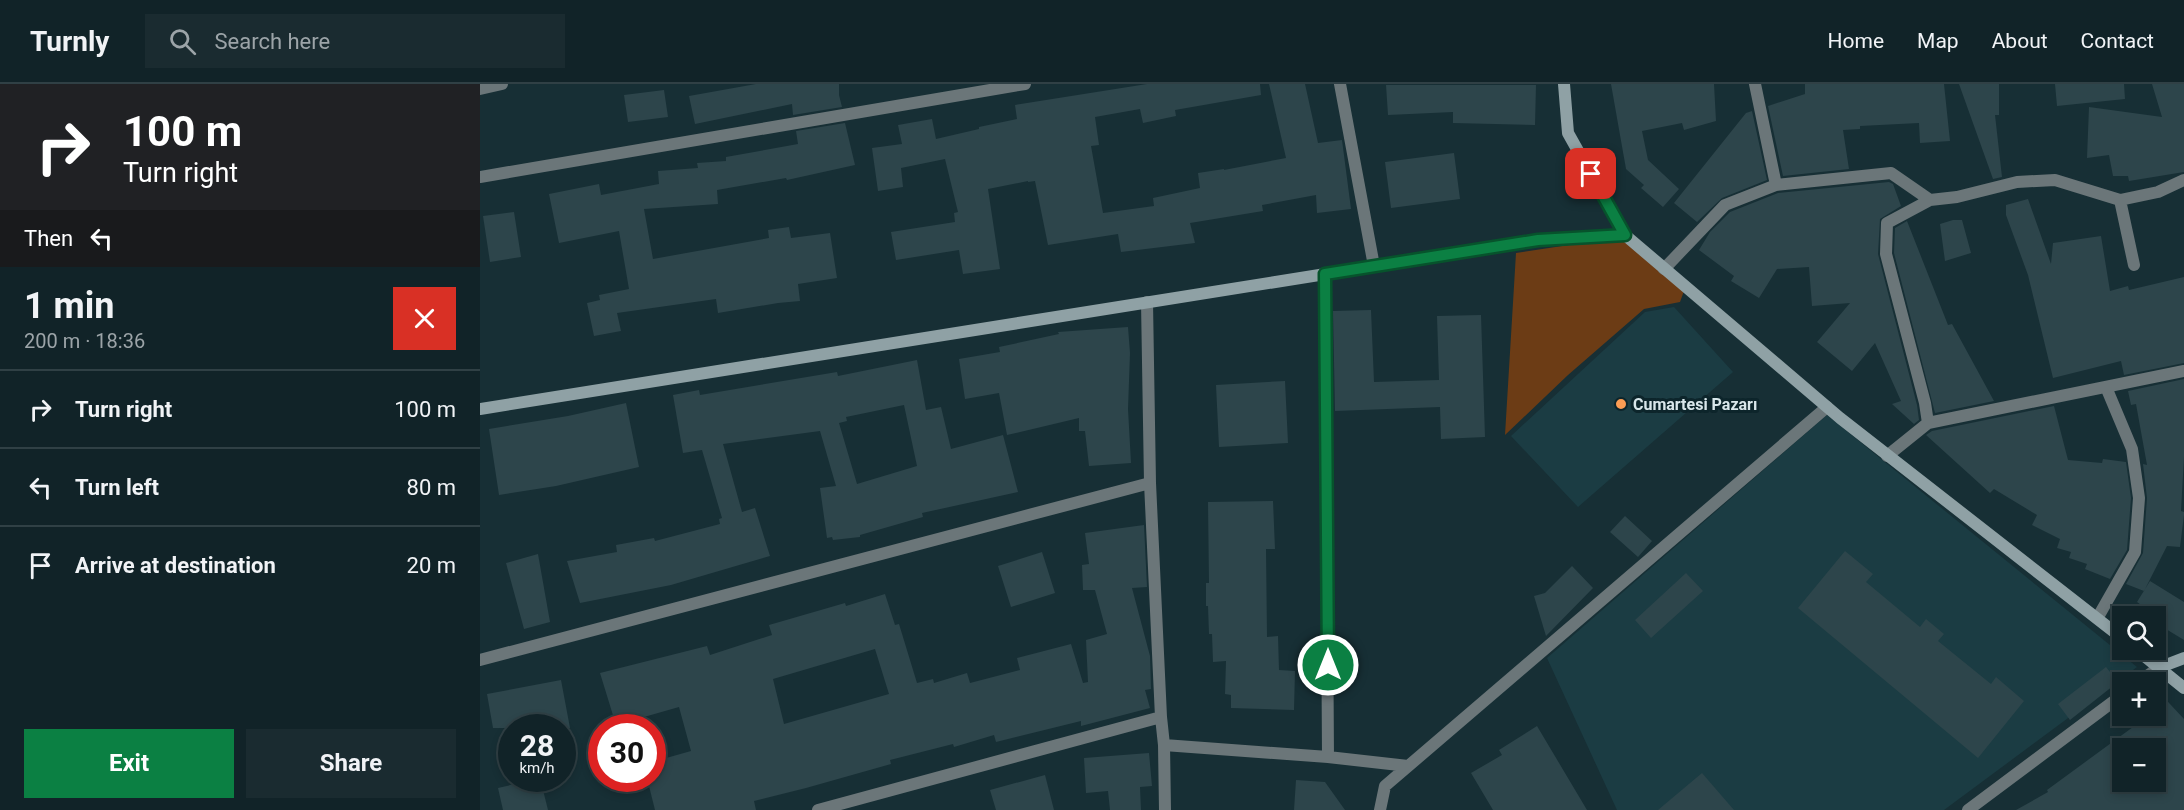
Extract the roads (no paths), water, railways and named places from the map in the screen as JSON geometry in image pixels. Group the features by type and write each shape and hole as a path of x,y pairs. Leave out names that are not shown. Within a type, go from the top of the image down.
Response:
{"street":[{"path":"480,89 502,84"},
{"path":"480,177 1025,84"},
{"path":"1340,84 1374,266"},
{"path":"1564,84 1568,133 1625,235 1887,456 2112,629"},
{"path":"1755,84 1776,185"},
{"path":"1664,269 1725,205 1776,185 1891,172 1930,200"},
{"path":"1928,423 1925,403 1886,254 1887,223 1930,200 1957,197 2017,182 2055,180 2120,200 2158,192 2184,180"},
{"path":"2120,200 2134,265"},
{"path":"480,409 1538,240 1625,235"},
{"path":"1325,274 1328,757"},
{"path":"1147,302 1150,483 1164,745 1165,810"},
{"path":"1887,456 1928,423 2184,371"},
{"path":"2098,617 2135,552 2139,498 2132,449 2106,387"},
{"path":"1380,810 1385,786 1827,406"},
{"path":"480,660 1150,483"},
{"path":"2153,672 2184,658"},
{"path":"2149,660 2184,688"},
{"path":"1968,810 2112,702"},
{"path":"818,810 1161,717"},
{"path":"1164,745 1328,757 1408,766"}],"place":[{"name":"Cumartesi Pazarı","path":"1621,404"}]}
